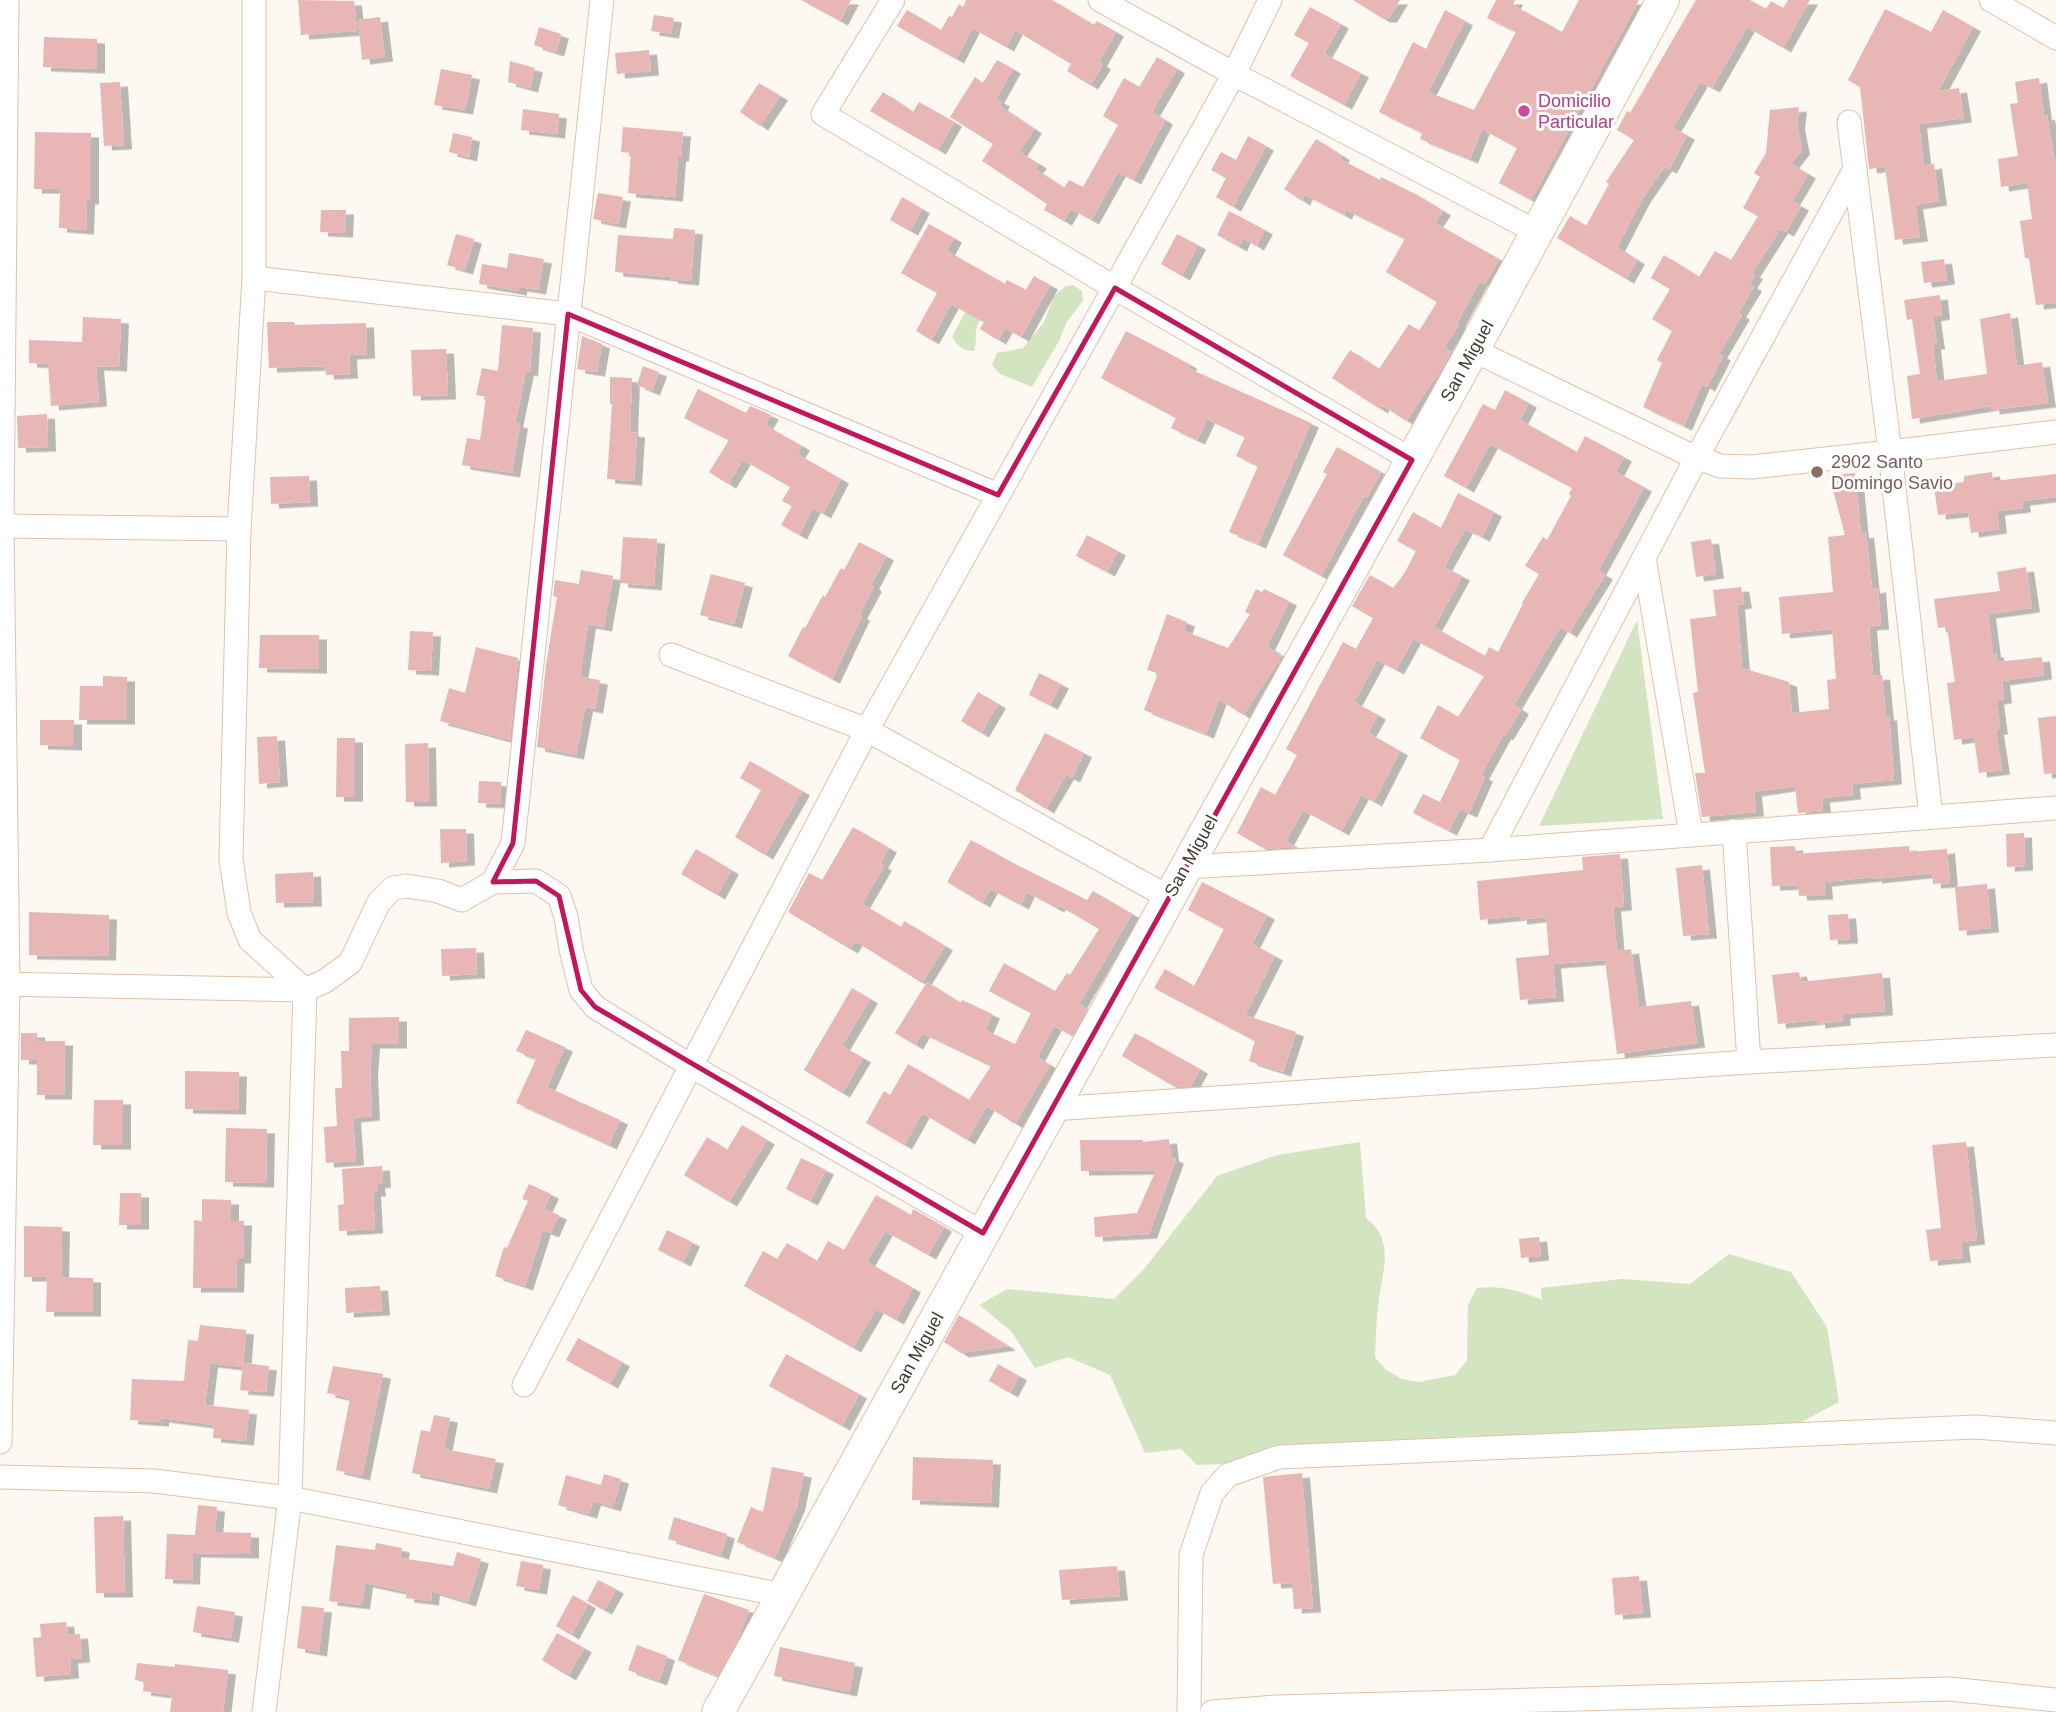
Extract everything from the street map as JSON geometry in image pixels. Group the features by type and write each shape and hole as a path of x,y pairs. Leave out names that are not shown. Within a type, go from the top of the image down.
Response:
{"street":[{"path":"0,1441 4,984 1,526 7,0"},
{"path":"254,0 254,278 239,529 231,859 239,913 250,940 305,990 290,1499 264,1712"},
{"path":"493,882 513,844 602,0"},
{"path":"893,0 823,114 1115,288 1412,460"},
{"path":"1100,0 1234,74 1537,232"},
{"path":"524,1385 867,730 1234,74 1270,0"},
{"name":"San Miguel","path":"718,1712 1473,350 1663,0"},
{"path":"1991,0 2056,38"},
{"path":"1849,122 1931,817"},
{"path":"1490,850 1697,457 1855,169"},
{"path":"254,278 568,314 998,495"},
{"path":"1473,350 1720,466 1751,467 2056,432"},
{"path":"1,526 239,529"},
{"path":"1644,557 1691,834"},
{"path":"671,655 867,730 1168,897"},
{"path":"1185,867 1490,850 2056,808"},
{"path":"1734,831 1749,1062"},
{"path":"4,984 305,990 325,981 350,963 379,902 393,888 407,886 438,891 462,900 493,882 536,881 559,896 581,990 596,1007 691,1066 984,1233"},
{"path":"1052,1109 1749,1062 2056,1045"},
{"path":"1189,1712 1191,1555 1212,1493 1228,1475 1279,1457 1975,1427 2056,1433"},
{"path":"0,1477 154,1481 290,1499 783,1595"},
{"path":"1212,1712 1276,1707 1861,1702 1950,1689 2056,1700"}],"highlighted area":[{"path":"1115,288 1412,460 983,1233 595,1007 581,990 559,896 536,881 493,882 513,843 568,314 998,495"}],"green space":[{"path":"1073,285 1082,291 1083,301 1066,323 1059,341 1032,387 1000,374 992,365 997,353 1023,348 1044,322 1054,296 1066,286"},
{"path":"968,307 983,318 976,329 974,351 961,347 952,337"},
{"path":"1637,620 1663,819 1539,826"},
{"path":"1360,1142 1366,1218 1376,1227 1381,1237 1385,1259 1377,1312 1375,1357 1386,1370 1402,1379 1419,1382 1455,1375 1467,1361 1468,1305 1477,1288 1494,1287 1542,1300 1541,1288 1622,1279 1690,1284 1729,1254 1791,1272 1827,1327 1839,1402 1781,1433 1569,1432 1557,1438 1535,1442 1454,1436 1330,1454 1197,1465 1181,1449 1145,1453 1110,1375 1068,1357 1035,1368 1011,1331 979,1305 1007,1289 1114,1299 1144,1269 1217,1176 1277,1155"}],"building":[{"path":"298,0 354,1 357,31 301,35"},
{"path":"801,0 851,0 840,21"},
{"path":"966,0 1052,0 1094,25 1097,21 1116,32 1099,62 1103,65 1090,85 1067,71 1071,64 1015,30 1006,47 972,28 956,59 897,26 907,10 941,30 959,4 963,7"},
{"path":"1353,0 1400,0 1389,18 1382,18"},
{"path":"1496,0 1515,0 1513,5 1562,32 1579,0 1639,0 1531,200 1499,183 1517,148 1482,129 1470,159 1420,139 1422,133 1379,112 1413,42 1426,49 1445,10 1465,21 1428,92 1474,110 1516,32 1487,18"},
{"path":"1696,0 1750,0 1766,9 1771,1 1783,8 1788,0 1810,0 1783,48 1747,27 1712,88 1700,82 1673,128 1687,135 1669,169 1664,167 1642,199 1617,247 1637,260 1626,279 1557,238 1570,216 1586,226 1609,184 1606,182 1634,140 1617,130 1627,111 1630,113"},
{"path":"1310,7 1341,24 1324,54 1361,73 1344,105 1290,76 1309,43 1294,35"},
{"path":"1885,9 1931,32 1943,10 1973,27 1938,91 1959,88 1964,118 1919,124 1924,166 1934,164 1939,201 1915,205 1920,237 1895,240 1885,167 1869,169 1860,87 1848,80"},
{"path":"654,15 674,18 671,34 651,31"},
{"path":"380,17 385,57 362,60 358,20"},
{"path":"539,27 561,34 556,52 534,45"},
{"path":"44,37 97,39 97,69 43,67"},
{"path":"649,50 651,71 617,74 615,53"},
{"path":"1157,57 1177,69 1152,112 1165,120 1133,180 1118,172 1091,220 1071,209 1064,221 1044,210 1047,204 982,161 993,144 950,117 975,77 983,83 997,60 1013,69 996,99 1002,102 1000,106 1034,129 1019,152 1039,164 1035,169 1064,188 1069,180 1083,187 1118,125 1103,116 1124,78 1139,87"},
{"path":"510,61 535,68 530,88 508,82"},
{"path":"441,69 472,75 465,110 434,105"},
{"path":"2039,78 2044,116 2047,115 2056,158 2056,303 2036,305 2020,221 2032,219 2027,183 2001,187 1998,159 2018,156 2010,104 2018,103 2015,82"},
{"path":"120,82 124,145 104,146 100,83"},
{"path":"759,83 780,96 760,126 740,112"},
{"path":"883,92 913,112 919,102 954,122 938,150 870,111"},
{"path":"1799,107 1797,125 1802,150 1791,164 1808,174 1792,201 1801,206 1786,232 1780,229 1752,273 1755,275 1749,284 1754,287 1738,313 1742,315 1719,354 1723,356 1707,387 1702,384 1684,426 1643,407 1662,363 1657,360 1672,331 1652,319 1670,289 1651,278 1664,255 1699,277 1715,251 1731,260 1758,216 1743,208 1760,177 1754,173 1766,153 1770,110"},
{"path":"523,109 559,114 557,134 521,130"},
{"path":"623,127 683,132 675,197 628,193 631,153 621,152"},
{"path":"35,132 91,133 91,200 87,200 86,230 59,228 60,189 34,189"},
{"path":"453,133 472,137 469,157 449,152"},
{"path":"1248,136 1266,146 1233,207 1216,197 1226,178 1211,170 1221,152 1236,160"},
{"path":"1316,139 1342,156 1340,159 1419,196 1443,211 1435,223 1499,259 1485,284 1480,281 1444,348 1451,352 1406,421 1382,405 1380,409 1332,378 1350,350 1379,369 1409,324 1419,331 1437,302 1386,272 1405,239 1346,210 1344,215 1305,195 1302,201 1284,189"},
{"path":"598,193 623,197 618,224 593,219"},
{"path":"902,197 922,209 910,231 890,220"},
{"path":"321,210 346,210 345,233 320,232"},
{"path":"1229,211 1265,230 1256,246 1243,238 1239,247 1217,235"},
{"path":"929,224 954,238 947,251 1005,284 1007,280 1026,290 1034,276 1050,285 1021,337 1005,328 998,340 980,329 984,322 951,304 931,340 916,331 937,293 901,273"},
{"path":"674,228 695,230 691,281 615,272 618,235 673,239"},
{"path":"456,234 474,239 465,270 447,265"},
{"path":"1177,234 1198,245 1182,276 1161,264"},
{"path":"509,253 544,259 538,290 519,287 519,291 479,284 482,264 507,268"},
{"path":"1944,259 1947,280 1924,283 1921,262"},
{"path":"1940,295 1942,315 1933,317 1937,345 1933,345 1937,381 1987,374 1980,319 2010,313 2017,366 2042,362 2048,403 1992,410 1991,406 1912,419 1907,376 1920,374 1912,319 1907,320 1904,300"},
{"path":"83,317 121,319 119,367 96,366 99,402 51,406 48,364 29,363 29,340 82,342"},
{"path":"267,322 294,322 295,325 366,323 367,354 349,355 350,374 326,375 325,366 269,368"},
{"path":"502,325 533,328 530,372 526,371 515,423 520,424 512,473 462,465 467,438 480,440 486,397 476,395 482,368 498,371"},
{"path":"1126,331 1189,364 1188,368 1311,423 1258,544 1229,532 1258,466 1236,456 1245,437 1207,419 1197,440 1171,428 1176,418 1101,378"},
{"path":"582,336 602,344 597,372 577,369"},
{"path":"446,349 448,395 413,396 411,350"},
{"path":"643,366 659,372 652,391 637,385"},
{"path":"610,377 632,378 630,432 637,433 634,481 607,479 612,404"},
{"path":"698,389 746,413 750,406 771,415 765,425 802,446 797,454 841,479 823,514 813,508 799,535 781,525 792,506 782,501 790,487 743,460 728,484 709,472 729,440 684,418"},
{"path":"1505,390 1529,403 1520,420 1577,452 1585,436 1624,457 1616,472 1644,487 1598,571 1605,575 1569,633 1560,627 1514,705 1521,710 1505,736 1503,735 1481,775 1485,777 1469,813 1460,809 1449,831 1413,813 1423,794 1440,802 1460,760 1420,738 1438,705 1458,717 1484,676 1413,639 1396,670 1377,660 1354,702 1378,715 1368,733 1400,751 1374,802 1361,795 1341,831 1303,810 1286,841 1296,847 1265,849 1237,833 1261,787 1275,795 1297,755 1286,749 1343,642 1356,649 1373,618 1352,606 1370,575 1393,588 1404,574 1416,551 1397,541 1413,512 1441,528 1458,493 1494,512 1482,537 1465,529 1444,567 1462,576 1434,627 1485,656 1489,647 1498,652 1539,574 1525,566 1543,537 1547,540 1571,496 1569,494 1572,488 1490,444 1466,488 1444,476 1483,404 1495,410"},
{"path":"47,414 48,447 18,448 17,416"},
{"path":"1337,447 1381,472 1367,497 1364,496 1321,576 1283,555 1327,474 1323,472"},
{"path":"1992,472 1993,481 2056,474 2056,497 2022,501 2023,508 1997,511 1999,529 1971,533 1968,512 1938,515 1934,486 1964,482 1964,476"},
{"path":"1855,473 1861,534 1866,533 1872,589 1878,588 1881,625 1869,626 1873,676 1882,675 1886,716 1889,716 1894,780 1852,784 1853,795 1822,798 1823,811 1798,813 1795,786 1754,792 1756,812 1702,817 1695,773 1705,773 1693,693 1698,692 1690,619 1716,616 1713,590 1741,587 1744,604 1737,605 1742,668 1789,682 1792,713 1829,709 1827,680 1836,679 1832,629 1782,634 1779,597 1833,592 1828,537 1845,535 1829,475"},
{"path":"309,476 310,502 271,504 270,477"},
{"path":"1087,535 1118,551 1107,572 1076,556"},
{"path":"623,537 657,539 654,586 620,583"},
{"path":"1711,539 1716,574 1696,577 1691,542"},
{"path":"859,542 886,556 859,615 862,616 832,679 788,656 803,627 805,628 823,595 825,597 841,568 844,570"},
{"path":"2026,567 2032,608 1988,614 1993,653 1996,653 1997,662 2042,657 2044,675 2002,681 2004,699 1996,700 2000,730 1996,730 2002,770 1979,773 1974,737 1954,740 1947,683 1955,682 1947,627 1938,628 1934,599 2000,591 1997,572"},
{"path":"581,570 613,576 604,627 588,624 580,677 600,680 595,709 585,707 576,755 537,747 557,597 553,596 555,580 579,584"},
{"path":"711,574 745,583 734,624 700,615"},
{"path":"1256,589 1262,592 1264,589 1289,601 1267,646 1282,656 1243,715 1219,699 1206,734 1144,710 1158,673 1147,670 1167,614 1187,622 1184,631 1228,648 1250,614 1245,612"},
{"path":"410,631 433,632 431,671 408,670"},
{"path":"260,635 319,635 319,669 259,668"},
{"path":"476,647 518,658 510,740 440,721 449,688 465,693"},
{"path":"1039,673 1061,684 1050,705 1029,695"},
{"path":"103,676 127,677 127,720 79,720 80,686 103,686"},
{"path":"978,692 998,704 981,733 961,721"},
{"path":"2056,716 2056,773 2044,774 2038,718"},
{"path":"40,720 74,720 74,746 40,745"},
{"path":"1045,733 1084,753 1072,778 1066,775 1046,809 1015,790"},
{"path":"277,736 280,782 259,784 257,737"},
{"path":"337,738 355,738 355,797 336,797"},
{"path":"428,743 429,802 406,802 405,744"},
{"path":"750,761 802,791 765,855 735,837 761,790 740,778"},
{"path":"479,781 501,782 501,804 478,803"},
{"path":"853,827 889,848 880,864 884,866 862,904 901,927 904,921 945,946 922,983 855,941 850,949 788,912 809,873 822,880"},
{"path":"440,829 466,829 467,861 441,863"},
{"path":"2024,833 2025,866 2007,867 2006,834"},
{"path":"971,840 1087,900 1093,891 1132,914 1079,1004 1087,1009 1072,1036 1054,1026 1037,1057 1050,1065 1015,1124 987,1106 967,1140 922,1113 904,1145 866,1123 884,1091 890,1095 908,1064 969,1100 991,1066 922,1033 915,1045 895,1033 927,982 961,1003 962,1000 992,1014 985,1030 1015,1044 1031,1013 989,991 1004,963 1055,991 1067,973 1070,975 1099,929 1058,905 1056,908 1027,892 1021,905 990,889 982,903 947,882"},
{"path":"1795,846 1796,854 1909,846 1909,852 1947,849 1950,883 1933,884 1932,873 1874,877 1824,882 1825,895 1799,896 1798,885 1772,886 1770,847"},
{"path":"696,849 731,870 717,895 681,874"},
{"path":"1620,854 1624,906 1613,907 1617,951 1631,949 1639,1007 1691,1001 1697,1043 1617,1054 1605,960 1553,964 1556,997 1520,1000 1516,958 1549,955 1546,917 1519,920 1519,916 1480,920 1477,881 1583,870 1582,857"},
{"path":"1702,865 1709,934 1683,936 1676,868"},
{"path":"313,872 314,902 276,903 275,874"},
{"path":"1202,882 1267,915 1252,944 1275,956 1245,1015 1296,1032 1283,1072 1249,1061 1255,1041 1154,988 1165,969 1194,986 1224,929 1188,910"},
{"path":"1987,884 1991,928 1959,931 1955,887"},
{"path":"29,912 109,915 108,956 29,955"},
{"path":"1848,914 1850,939 1830,940 1828,915"},
{"path":"476,948 477,974 442,976 441,949"},
{"path":"1799,972 1801,982 1882,973 1885,1011 1842,1014 1843,1021 1817,1024 1817,1020 1778,1024 1772,975"},
{"path":"852,988 870,999 842,1046 863,1058 842,1093 804,1070"},
{"path":"399,1017 399,1044 372,1044 372,1116 353,1118 356,1161 326,1163 324,1127 337,1126 335,1088 342,1088 341,1051 349,1051 349,1018"},
{"path":"526,1030 565,1047 547,1087 620,1120 609,1145 516,1103 536,1059 516,1051"},
{"path":"21,1033 37,1033 37,1041 65,1041 64,1095 37,1095 37,1060 21,1060"},
{"path":"1135,1033 1200,1069 1191,1086 1175,1087 1122,1056"},
{"path":"185,1071 239,1072 238,1110 185,1109"},
{"path":"94,1100 123,1100 123,1145 93,1145"},
{"path":"742,1125 767,1140 729,1202 684,1175 707,1137 727,1150"},
{"path":"226,1128 267,1129 266,1183 225,1182"},
{"path":"1169,1139 1171,1157 1176,1159 1149,1234 1095,1237 1094,1217 1137,1213 1156,1170 1081,1171 1080,1140 1143,1142"},
{"path":"1966,1142 1977,1240 1961,1242 1963,1258 1930,1261 1926,1230 1941,1228 1932,1145"},
{"path":"801,1158 826,1170 810,1201 786,1189"},
{"path":"382,1166 383,1183 377,1184 378,1192 373,1192 375,1229 339,1231 338,1205 344,1204 342,1169"},
{"path":"529,1184 551,1194 544,1209 559,1215 551,1233 543,1230 525,1286 495,1276 504,1247 507,1248 528,1201 522,1199"},
{"path":"120,1193 141,1193 141,1225 119,1225"},
{"path":"876,1195 911,1215 913,1209 944,1227 928,1255 885,1231 867,1262 913,1288 896,1320 876,1309 853,1348 744,1286 763,1251 777,1259 787,1243 817,1261 828,1241 844,1250"},
{"path":"202,1199 231,1200 231,1221 244,1221 243,1259 237,1259 236,1288 193,1288 194,1220 202,1221"},
{"path":"24,1226 62,1227 61,1277 24,1277"},
{"path":"667,1230 692,1242 683,1262 658,1250"},
{"path":"1539,1237 1541,1256 1521,1258 1519,1239"},
{"path":"47,1277 93,1278 93,1312 46,1312"},
{"path":"380,1286 382,1311 346,1313 345,1288"},
{"path":"959,1315 1008,1346 961,1353 944,1342"},
{"path":"200,1325 246,1330 243,1367 210,1363 205,1405 249,1410 246,1441 213,1438 214,1425 161,1418 161,1422 130,1420 132,1379 184,1381 188,1340 198,1341"},
{"path":"578,1338 622,1362 610,1384 566,1360"},
{"path":"786,1354 859,1394 842,1426 769,1386"},
{"path":"243,1363 269,1366 266,1392 240,1390"},
{"path":"998,1364 1019,1376 1010,1393 989,1381"},
{"path":"333,1366 383,1374 362,1476 336,1470 350,1398 327,1393"},
{"path":"434,1415 450,1418 444,1449 496,1459 489,1489 412,1473 421,1430 430,1432"},
{"path":"913,1457 993,1460 991,1503 912,1500"},
{"path":"772,1467 804,1473 797,1506 775,1558 737,1542 751,1507 763,1512"},
{"path":"1302,1473 1313,1608 1294,1609 1292,1583 1273,1584 1263,1477"},
{"path":"604,1474 621,1479 613,1507 593,1501 589,1514 558,1505 566,1475 601,1485"},
{"path":"198,1505 217,1507 215,1532 251,1533 251,1554 193,1553 192,1580 165,1579 167,1534 195,1535"},
{"path":"123,1516 125,1593 96,1593 94,1517"},
{"path":"674,1517 727,1534 721,1555 668,1539"},
{"path":"376,1543 402,1548 400,1558 453,1566 457,1552 481,1559 468,1602 432,1591 431,1601 406,1598 407,1592 365,1583 362,1605 329,1601 336,1545 375,1550"},
{"path":"521,1561 543,1565 539,1590 516,1586"},
{"path":"1117,1566 1120,1596 1062,1600 1059,1570"},
{"path":"1639,1576 1643,1613 1615,1615 1612,1578"},
{"path":"598,1580 616,1589 604,1610 587,1601"},
{"path":"704,1594 749,1610 738,1639 717,1676 678,1660"},
{"path":"573,1595 588,1604 571,1635 556,1626"},
{"path":"197,1606 235,1612 231,1638 193,1632"},
{"path":"302,1606 324,1608 319,1652 297,1648"},
{"path":"66,1622 68,1635 80,1634 82,1658 70,1659 71,1674 36,1677 33,1638 41,1637 40,1624"},
{"path":"557,1633 584,1648 568,1676 542,1660"},
{"path":"637,1645 667,1656 659,1681 628,1670"},
{"path":"780,1647 855,1663 849,1692 774,1676"},
{"path":"137,1663 228,1670 223,1712 170,1712 172,1695 143,1691 144,1682 135,1680"}],"place":[{"name":"Domicilio Particular","path":"1524,111"},
{"name":"2902 Santo Domingo Savio","path":"1817,472"}]}
